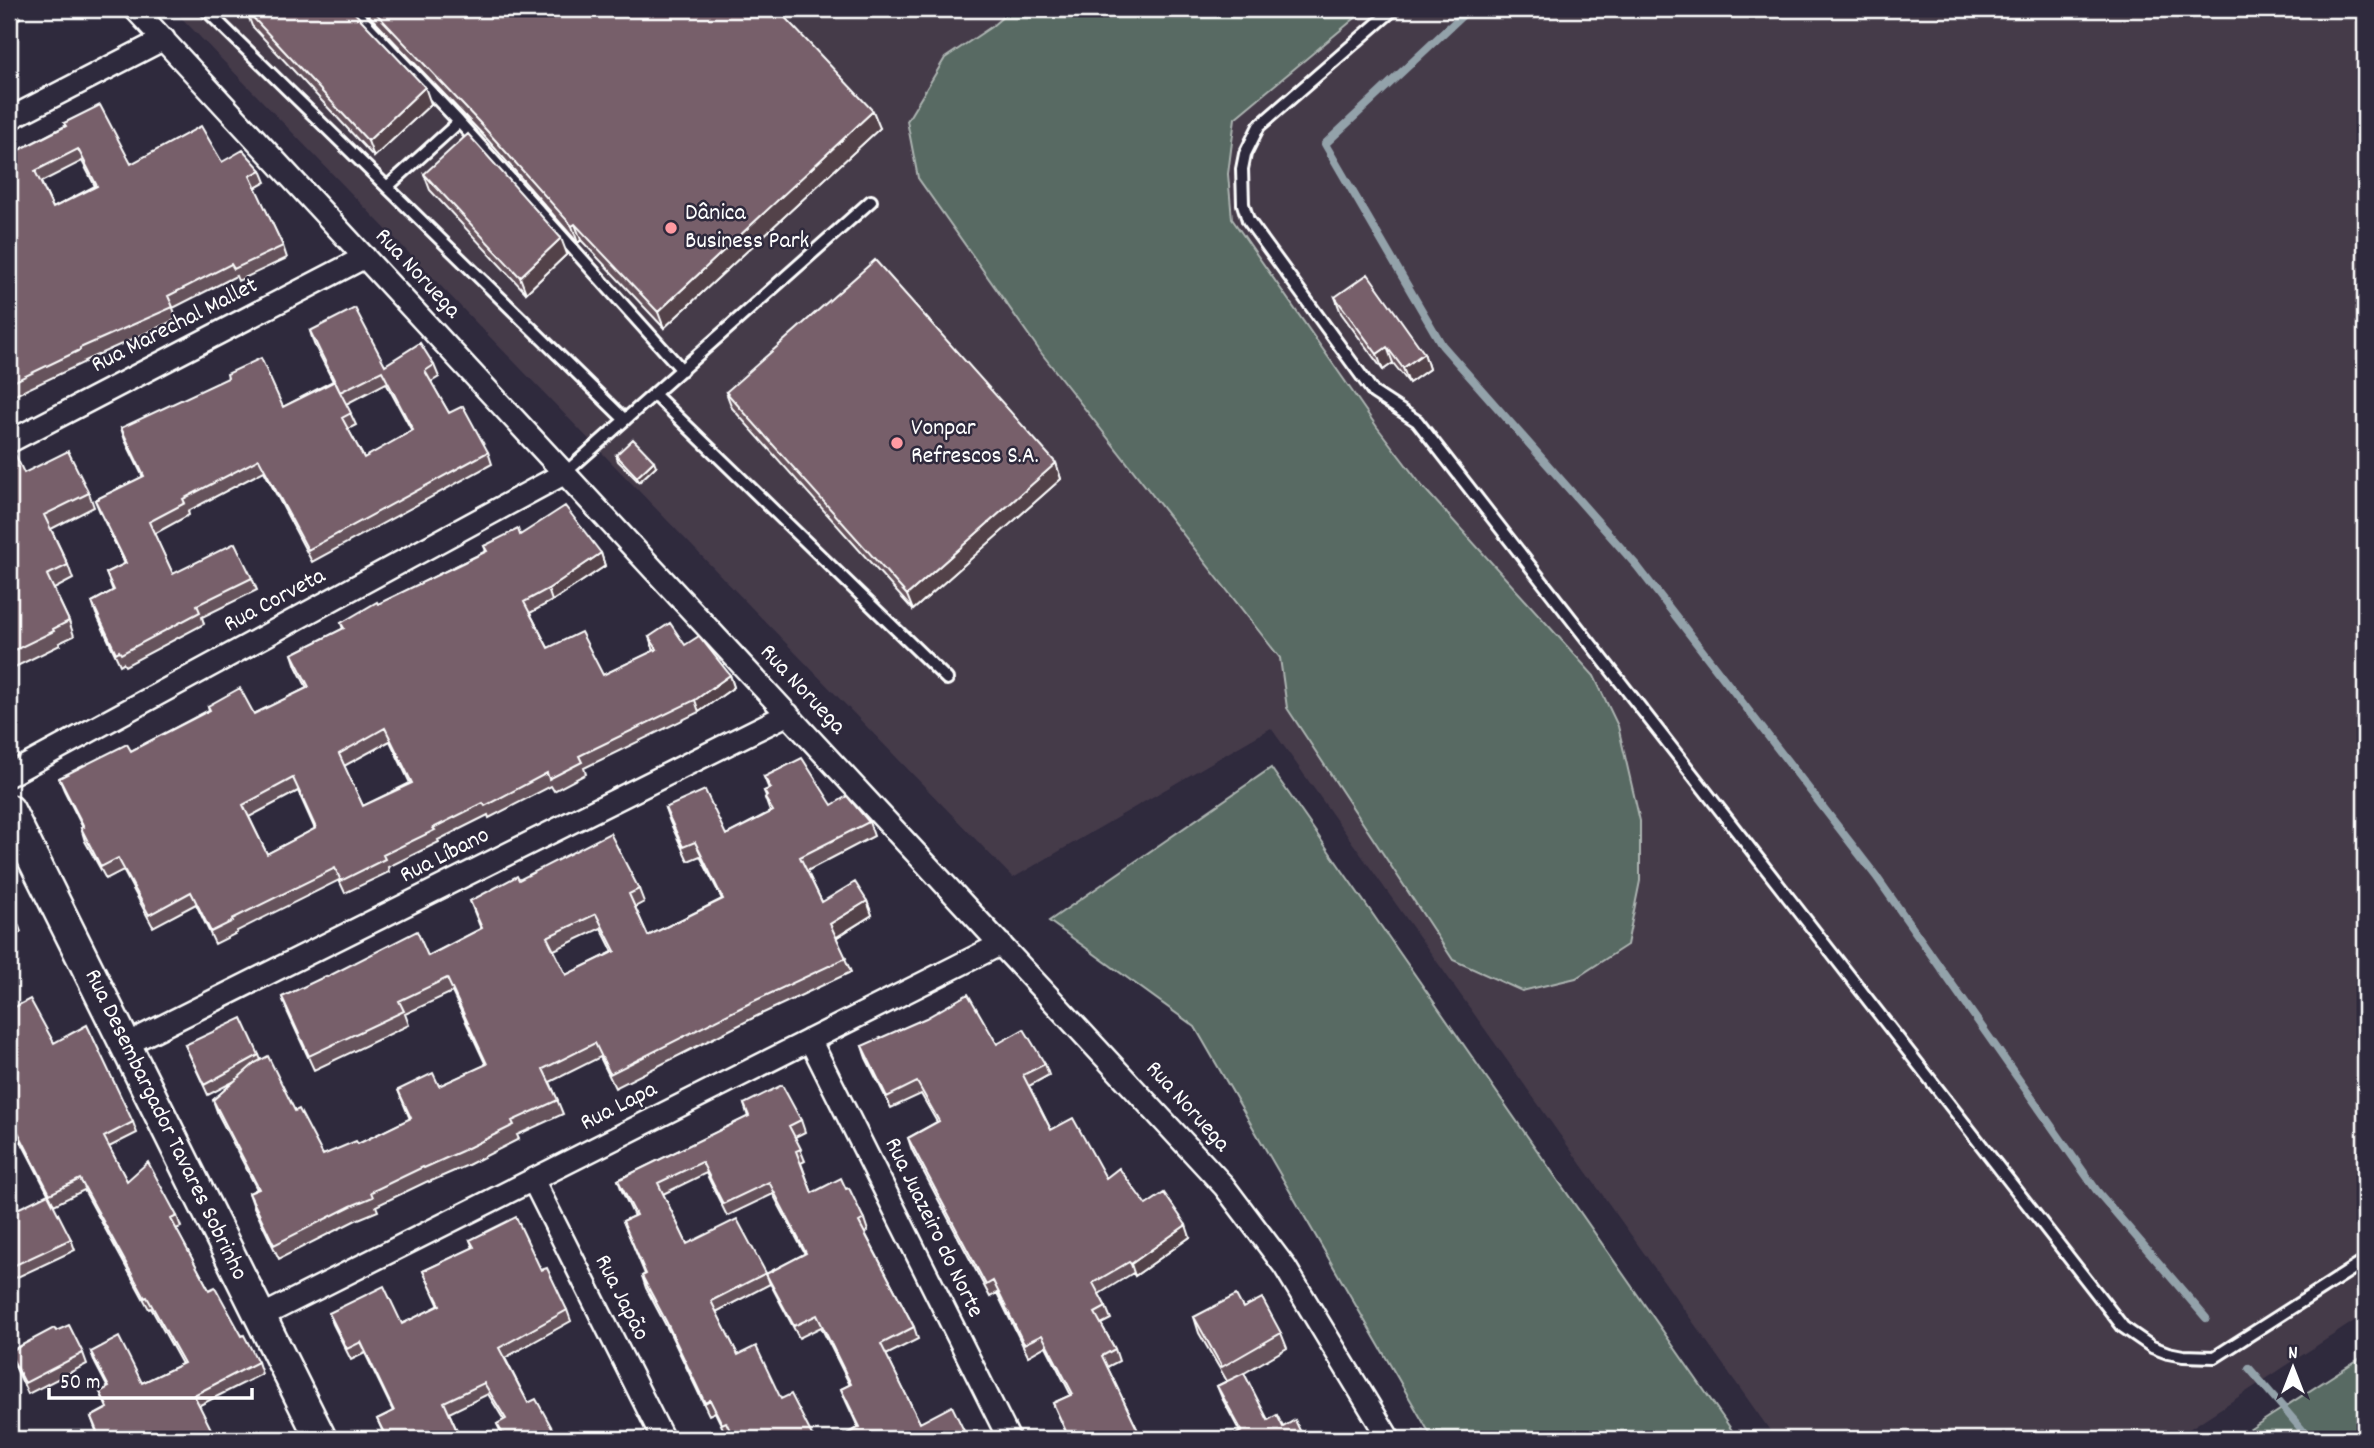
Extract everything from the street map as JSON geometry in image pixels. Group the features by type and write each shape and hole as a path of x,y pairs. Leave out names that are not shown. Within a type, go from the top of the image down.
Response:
{"street":[{"name":"Rua Noruega","path":"135,9 1186,1144 1256,1226 1300,1290 1390,1439"},
{"path":"9,120 164,39"},
{"name":"Rua Marechal Mallet","path":"9,442 365,257"},
{"name":"Rua Corveta","path":"9,775 565,473"},
{"name":"Rua Líbano","path":"125,1045 788,714"},
{"name":"Rua Desembargador Tavares Sobrinho","path":"9,810 321,1439"},
{"name":"Rua Lapa","path":"261,1317 1001,944"},
{"name":"Rua Juazeiro do Norte","path":"810,1040 1009,1439"},
{"name":"Rua Japão","path":"533,1180 663,1439"}],"lane":[{"path":"205,9 625,420"},
{"path":"215,19 223,9"},
{"path":"352,9 459,122 682,370"},
{"path":"1394,9 1259,126 1245,154 1242,169 1243,204 1248,220 1374,393 1416,421 2123,1327 2152,1347 2168,1353 2199,1358 2215,1357 2365,1261"},
{"path":"387,187 459,122"},
{"path":"565,473 872,201"},
{"path":"654,394 947,679"}],"shaded area":[{"path":"173,9 2365,9 2365,1314 2174,1439 1776,1439 1271,728 1013,878"}],"green space":[{"path":"1012,9 1366,9 1235,118 1228,174 1232,219 1377,427 1423,487 1594,676 1618,726 1640,821 1640,881 1627,945 1576,978 1522,991 1453,960 1287,708 1280,658 1042,354 918,178 907,121 945,58 991,27"},
{"path":"1271,768 1738,1439 1433,1439 1195,1027 1049,921"},
{"path":"2365,1355 2365,1439 2235,1439"}],"building":[{"path":"247,9 351,9 425,87 368,141"},
{"name":"Dânica Business Park","path":"372,9 777,9 873,111 658,312 575,224 572,226"},
{"path":"100,105 131,164 201,126 222,162 243,150 261,170 250,176 283,246 234,269 231,264 168,296 173,307 80,348 9,384 9,155 66,126 64,123","holes":["78,149 97,186 53,208 35,171"]},
{"path":"468,134 561,238 520,277 424,174"},
{"name":"Vonpar Refrescos S.A.","path":"875,260 1056,463 907,595 726,392"},
{"path":"1368,274 1424,353 1403,368 1387,347 1377,354 1335,297"},
{"path":"355,308 385,365 420,343 434,365 425,371 449,413 463,406 488,452 308,550 259,459 183,499 185,503 149,522 173,574 235,543 252,578 197,605 200,612 121,654 119,651 116,653 92,602 114,590 106,573 126,563 95,500 144,476 121,428 228,378 227,374 261,358 283,407 335,381 310,331","holes":["382,371 413,430 364,458 342,418 351,413 340,392"]},
{"path":"633,439 654,461 637,477 616,455"},
{"path":"68,451 89,493 44,515 68,565 47,575 69,621 9,653 9,455 14,452 24,473"},
{"path":"565,506 601,553 524,602 548,648 581,632 603,675 657,649 649,637 670,623 685,645 699,636 730,675 695,700 579,756 582,762 549,779 547,773 485,806 483,803 383,855 385,859 341,881 335,868 211,932 191,892 149,915 118,858 101,867 59,778 127,744 131,751 210,710 208,706 240,688 254,714 309,687 292,654 344,628 341,623 377,602 378,604 487,551 484,546 518,529 520,535","holes":["385,728 412,783 363,806 339,754","293,778 316,828 267,854 243,805"]},
{"path":"802,758 832,805 847,796 869,822 800,857 822,902 855,882 867,901 830,924 846,958 610,1074 595,1043 543,1069 558,1100 512,1121 514,1125 462,1151 371,1192 373,1197 274,1245 249,1193 259,1189 213,1100 255,1063 268,1056 295,1111 299,1109 323,1155 356,1141 358,1144 411,1118 398,1090 433,1073 439,1086 487,1064 447,978 399,1001 404,1011 309,1056 282,997 417,931 428,956 482,928 470,901 517,876 519,880 610,833 639,889 629,894 648,936 723,899 695,842 683,847 665,808 705,790 726,835 773,811 765,798 767,796 764,791 771,788 764,777","holes":["596,914 615,951 566,975 547,937"]},
{"path":"9,906 17,921 9,926"},
{"path":"968,994 997,1044 1024,1029 1045,1064 1023,1075 1051,1130 1073,1118 1106,1178 1119,1168 1146,1205 1164,1193 1186,1225 1131,1264 1129,1262 1093,1283 1106,1307 1095,1313 1115,1349 1102,1356 1142,1439 1078,1439 1076,1434 1069,1438 1053,1403 1073,1394 1042,1335 1024,1344 993,1281 986,1285 908,1138 939,1121 917,1082 887,1097 862,1046 926,1018"},
{"path":"30,999 54,1043 87,1025 133,1122 104,1137 127,1181 148,1162 177,1216 171,1219 209,1290 215,1287 258,1362 194,1395 216,1439 92,1439 99,1436 91,1417 108,1408 100,1392 109,1387 91,1352 119,1337 142,1383 184,1363 80,1179 50,1194 17,1130 9,1135 9,1010"},
{"path":"242,1018 259,1055 204,1085 185,1045"},
{"path":"782,1085 801,1120 789,1126 801,1149 796,1151 812,1193 841,1178 846,1189 849,1188 864,1219 859,1222 914,1327 881,1344 920,1423 952,1406 968,1439 847,1439 845,1435 860,1427 841,1389 851,1384 817,1315 794,1326 766,1274 806,1253 769,1182 723,1204 702,1162 658,1183 687,1244 737,1219 766,1273 711,1301 738,1355 756,1346 781,1399 791,1394 814,1439 734,1439 726,1422 722,1424 710,1400 705,1403 642,1276 646,1274 623,1221 636,1215 618,1180 749,1116 744,1104"},
{"path":"48,1194 71,1239 9,1268 9,1213"},
{"path":"516,1217 541,1270 547,1268 567,1310 499,1348 528,1403 536,1399 558,1439 506,1439 497,1424 506,1419 484,1383 444,1402 457,1431 452,1433 454,1439 387,1439 377,1419 394,1411 361,1342 347,1349 329,1313 384,1286 402,1324 440,1305 423,1271 474,1247 470,1240"},
{"path":"1236,1295 1243,1308 1262,1298 1281,1333 1222,1367 1194,1317"},
{"path":"69,1325 83,1353 25,1383 9,1352 54,1328 56,1331"},
{"path":"1244,1373 1268,1420 1277,1415 1283,1427 1295,1420 1304,1439 1226,1439 1242,1431 1217,1386"}],"waterway":[{"path":"1469,9 1325,144 1442,345 1637,566 1876,876 2097,1191 2206,1318"},
{"path":"2249,1368 2310,1439"}],"place":[{"name":"Dânica Business Park","path":"671,228"},
{"name":"Vonpar Refrescos S.A.","path":"897,443"}]}
